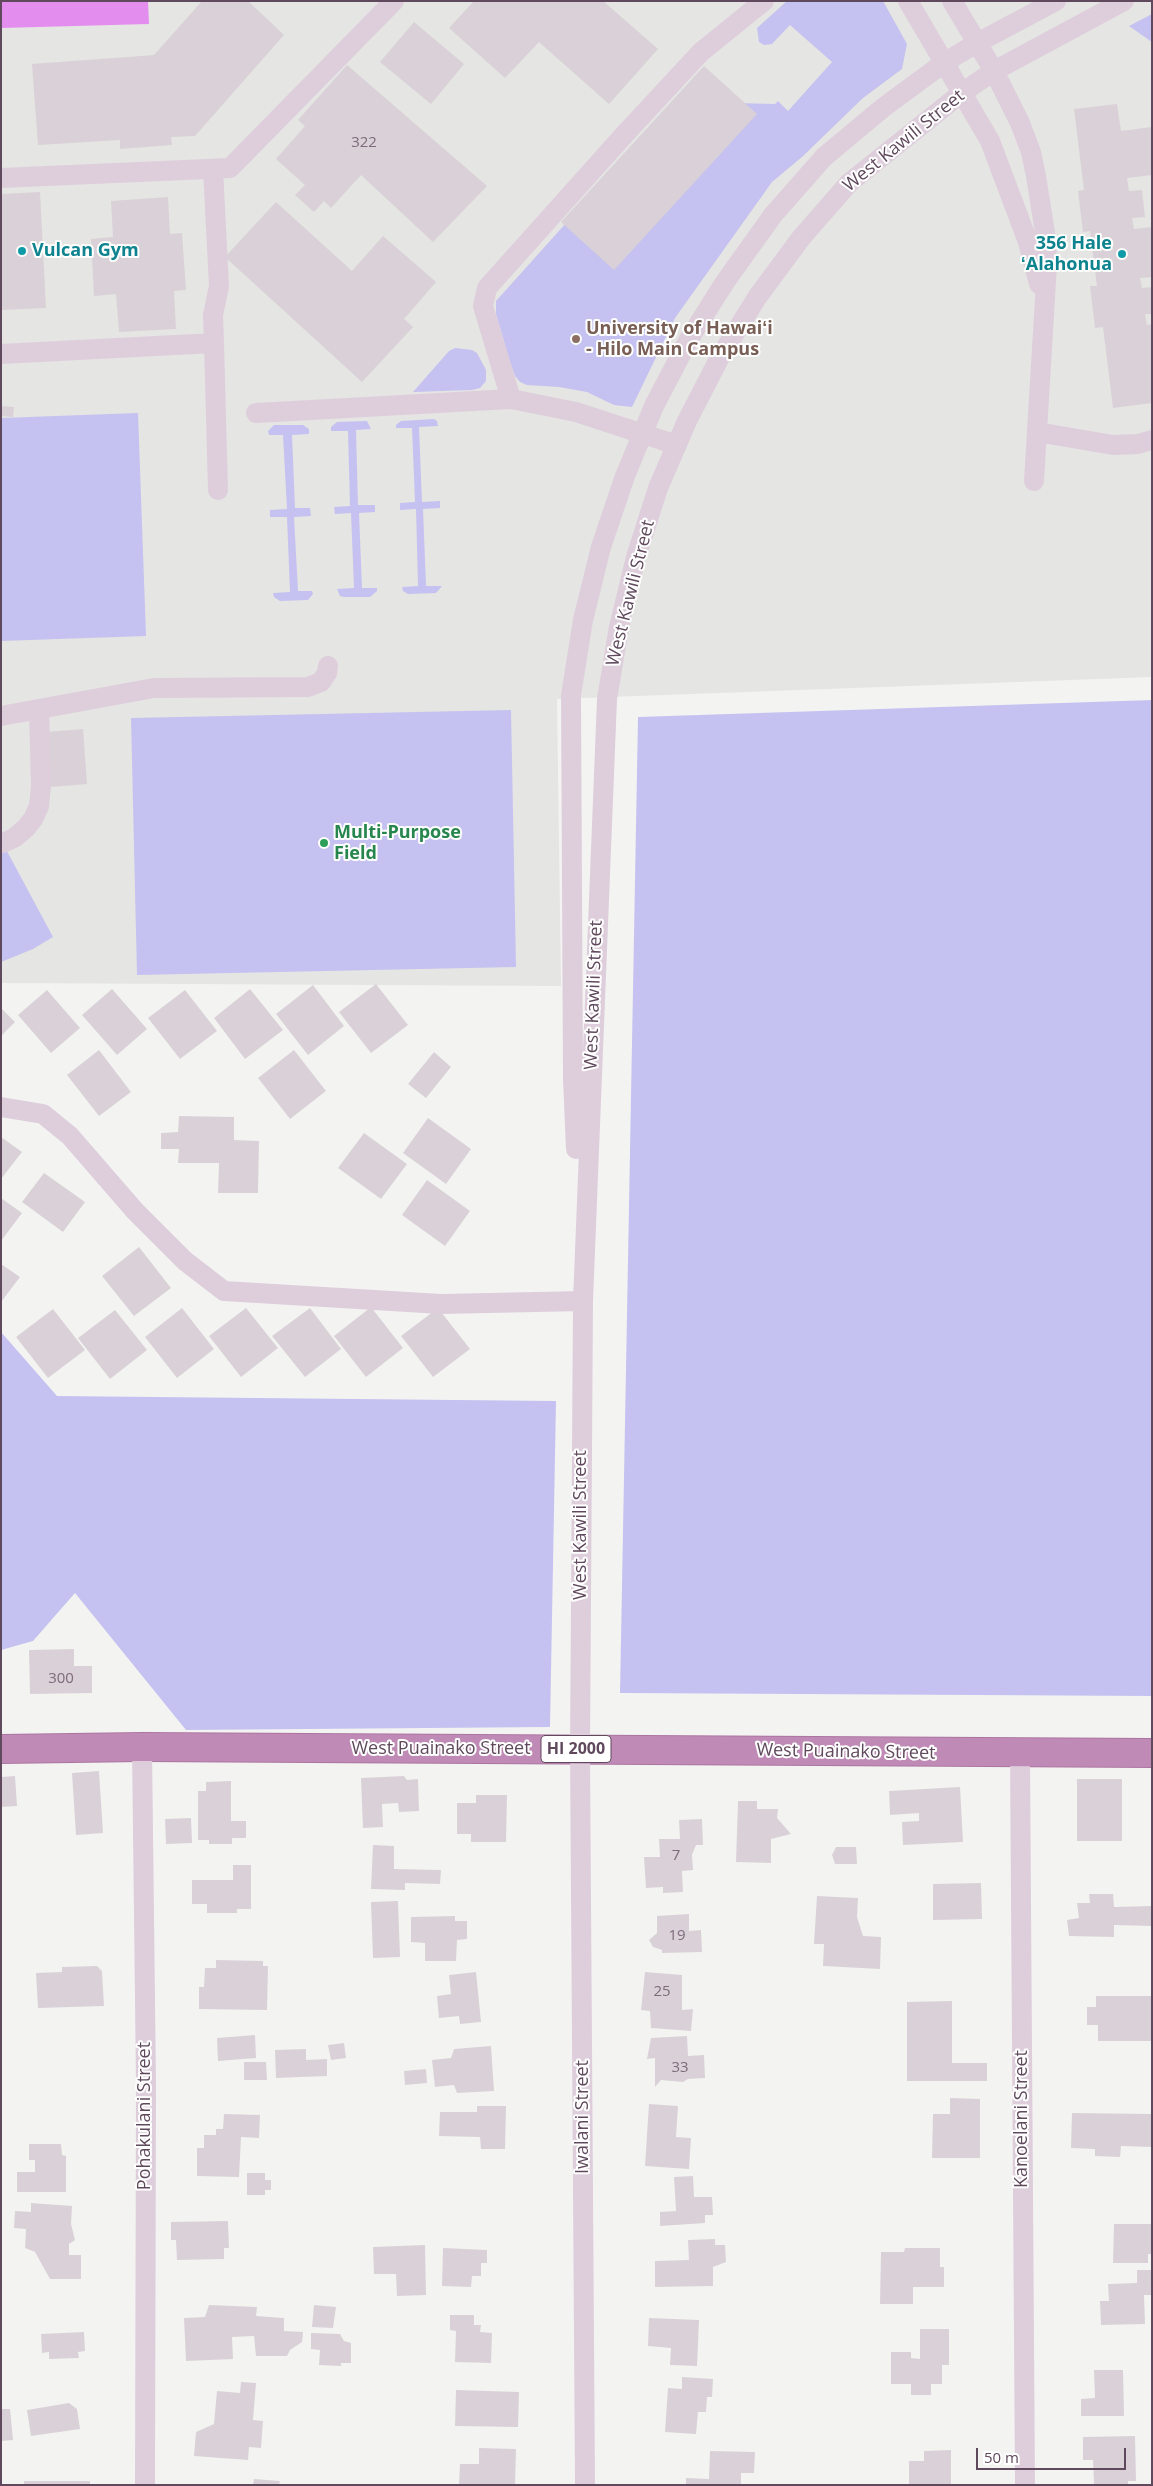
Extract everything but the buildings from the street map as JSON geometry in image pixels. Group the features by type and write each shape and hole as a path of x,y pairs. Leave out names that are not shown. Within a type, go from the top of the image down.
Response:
{"highway":[{"name":"West Puainako Street","path":"1,1750 142,1747 1020,1754 1152,1753"}],"street":[{"path":"1,178 230,168 394,1"},
{"path":"511,399 483,306 487,288 701,52 764,1"},
{"path":"908,1 990,140 1028,242 1044,306"},
{"path":"952,1 994,72 1023,130 1031,152 1036,176 1046,239 1034,481"},
{"name":"West Kawili Street","path":"583,1301 573,1079 571,695 583,620 601,547 625,476 643,433 689,340 728,276 773,215 825,156 884,107 945,62 1056,1"},
{"name":"West Kawili Street","path":"580,1750 583,1301 607,699 619,627 636,557 658,488 676,446 720,357 758,296 801,238 849,183 963,92 994,72 1124,1"},
{"path":"212,169 219,286 213,315 218,490"},
{"path":"1,354 214,343"},
{"path":"256,413 511,399 576,412 643,433 676,446"},
{"path":"1037,432 1113,445 1138,444 1152,440"},
{"path":"1,716 154,688 308,687 321,682 327,673 328,666"},
{"path":"3,843 14,838 26,828 39,806 41,786 39,709"},
{"path":"1,1107 43,1114 70,1136 99,1172 156,1233 185,1261 224,1291 441,1304 583,1301"},
{"name":"Pohakulani Street","path":"142,1747 146,2084 145,2485"},
{"name":"Iwalani Street","path":"580,1750 585,2485"},
{"name":"Kanoelani Street","path":"1020,1754 1025,2485"}],"shaded area":[{"name":"University of Hawaiʻi - Hilo Main Campus","path":"1,1 1152,1 1152,677 557,699 561,986 1,983"},
{"path":"1,1 148,1 149,24 1,28"},
{"path":"787,1 883,1 907,44 902,69 863,98 802,157 772,182 675,318 632,407 614,405 587,392 559,387 527,385 520,382 515,376 510,362 496,314 496,301 576,212 697,102 775,104 778,101 788,111 832,62 790,25 772,44 764,45 759,42 757,28"},
{"path":"1152,14 1152,42 1129,26"},
{"path":"455,348 472,350 477,353 486,370 486,381 480,388 472,390 413,392 449,351"},
{"path":"138,413 146,636 1,641 1,418"},
{"path":"434,419 437,421 438,426 419,427 422,502 440,501 440,508 423,509 426,586 442,586 436,593 408,594 403,591 402,587 418,586 416,509 400,510 400,503 415,502 412,428 396,428 396,425 401,421"},
{"path":"367,421 371,429 356,430 358,505 375,505 375,512 359,513 362,588 377,588 377,591 370,597 344,597 340,596 337,589 354,588 351,513 335,514 334,507 350,506 348,431 331,431 331,427 337,422"},
{"path":"274,425 303,425 309,429 309,434 292,435 295,508 310,508 311,516 294,517 298,591 312,591 313,594 308,600 280,601 274,597 273,593 290,592 287,517 270,517 270,510 287,509 283,435 269,435 268,431"},
{"path":"1152,700 1152,1696 620,1693 638,717"},
{"name":"Multi-Purpose Field","path":"511,710 516,967 137,975 131,718"},
{"path":"1,840 53,937 33,949 1,962"},
{"path":"1,1332 57,1396 556,1401 550,1727 186,1730 75,1593 33,1641 1,1650"}],"place":[{"name":"Vulcan Gym","path":"22,251"},
{"name":"356 Hale ʻAlahonua","path":"1122,254"},
{"name":"University of Hawaiʻi - Hilo Main Campus","path":"576,339"},
{"name":"Multi-Purpose Field","path":"324,843"}]}
